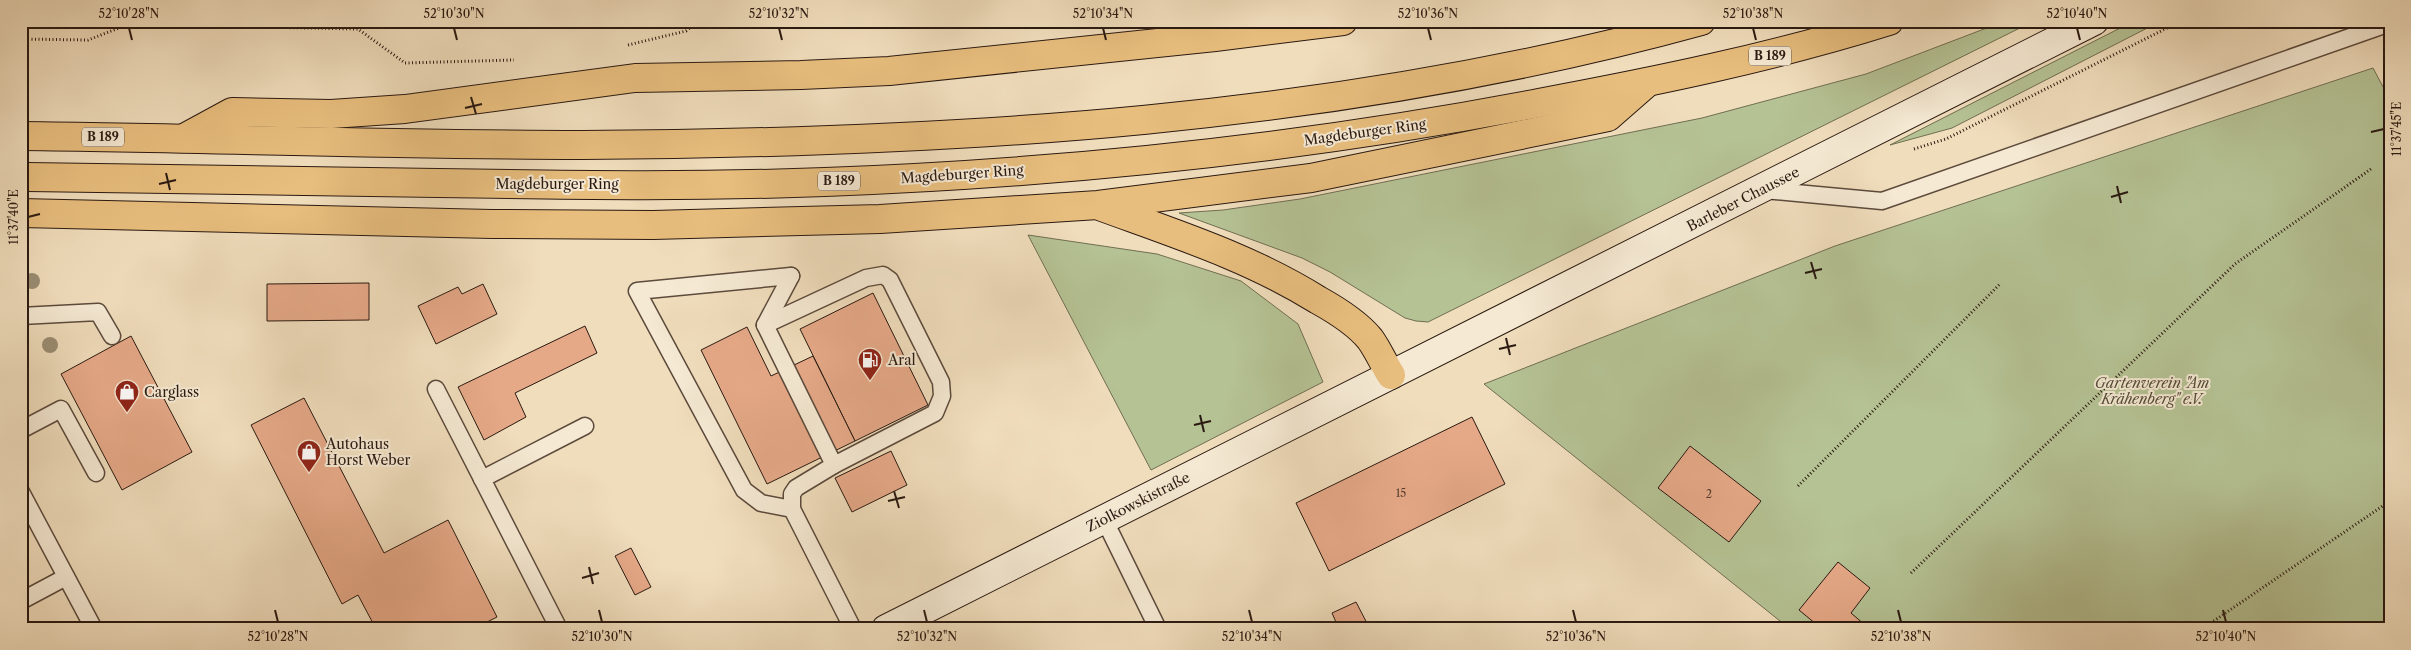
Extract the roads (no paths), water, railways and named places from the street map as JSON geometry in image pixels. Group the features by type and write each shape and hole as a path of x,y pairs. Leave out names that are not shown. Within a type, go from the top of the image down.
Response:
{"highway":[{"path":"184,138 232,112 331,114 405,109 636,78 801,75 889,71 1215,37 1343,21"},
{"name":"B 189","path":"21,136 577,145 926,135 1055,127 1276,104 1422,82 1575,54 1701,21"},
{"name":"Magdeburger Ring","path":"21,177 595,185 822,182 948,176 1168,157 1330,137 1501,110 1760,58 1889,21"},
{"path":"21,213 492,224 654,225 880,219 1098,205 1311,178 1608,117 1649,81"},
{"path":"1098,205 1226,253 1296,286 1333,309 1362,331 1370,340 1391,376"}],"street":[{"name":"Barleber Chaussee","path":"1391,376 2094,21"},
{"name":"Ziolkowskistraße","path":"886,629 1391,376"}],"lane":[{"path":"1762,190 1882,201 2390,24"},
{"path":"766,325 866,278 884,275 892,284 941,382 942,396 937,410 931,415 834,465 796,488 792,494 792,508 853,629"},
{"path":"766,325 791,276 637,291 744,490 761,502 792,508"},
{"path":"21,316 98,312 112,336"},
{"path":"766,325 834,465"},
{"path":"436,389 559,629"},
{"path":"21,430 61,409 96,473"},
{"path":"482,479 585,426"},
{"path":"21,492 94,629"},
{"path":"1104,519 1158,629"},
{"path":"21,601 66,577"}],"place":[{"name":"Aral","path":"870,381"},
{"name":"Carglass","path":"127,413"},
{"name":"Autohaus Horst Weber","path":"309,473"}],"park label":[{"name":"Gartenverein \"Am Krähenberg\" e.V.","path":"2152,392"}]}
